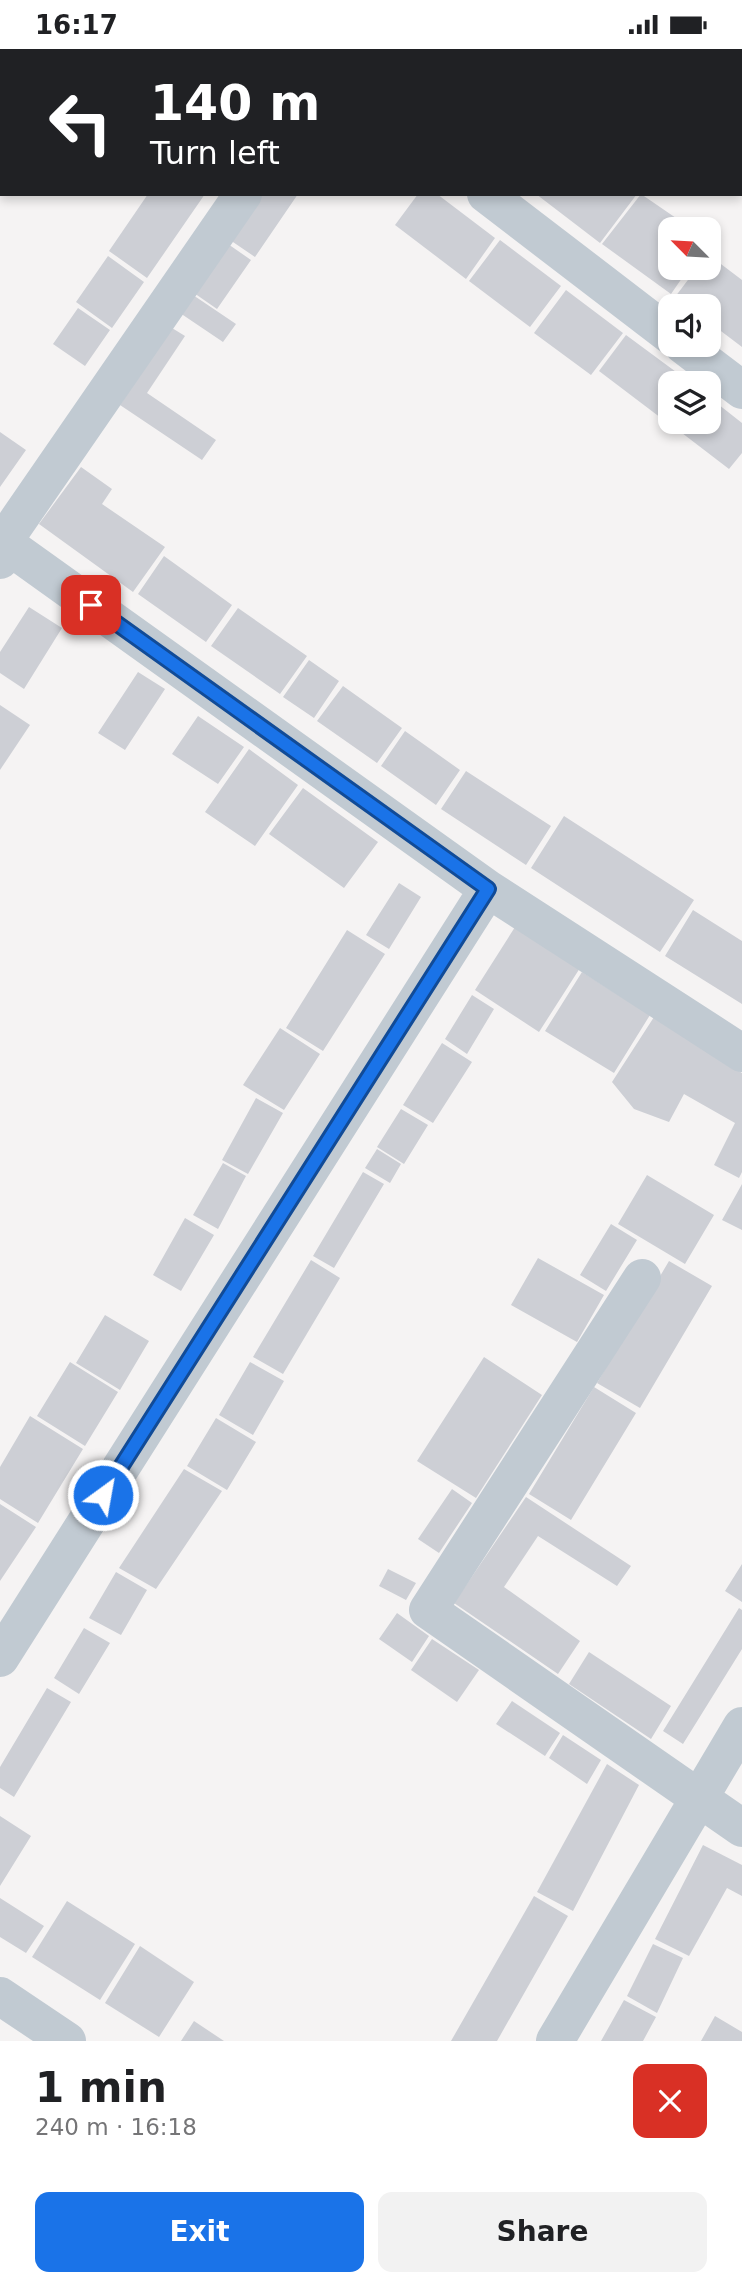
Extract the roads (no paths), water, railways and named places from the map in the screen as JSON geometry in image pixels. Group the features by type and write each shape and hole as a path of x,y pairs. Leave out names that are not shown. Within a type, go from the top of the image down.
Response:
{"street":[{"path":"242,196 1,547 488,889 742,1053"},
{"path":"489,196 658,326"},
{"path":"698,357 742,390"},
{"path":"0,1658 488,889"},
{"path":"642,1278 428,1610 742,1828"},
{"path":"555,2041 742,1726"},
{"path":"0,1996 67,2041"}]}
